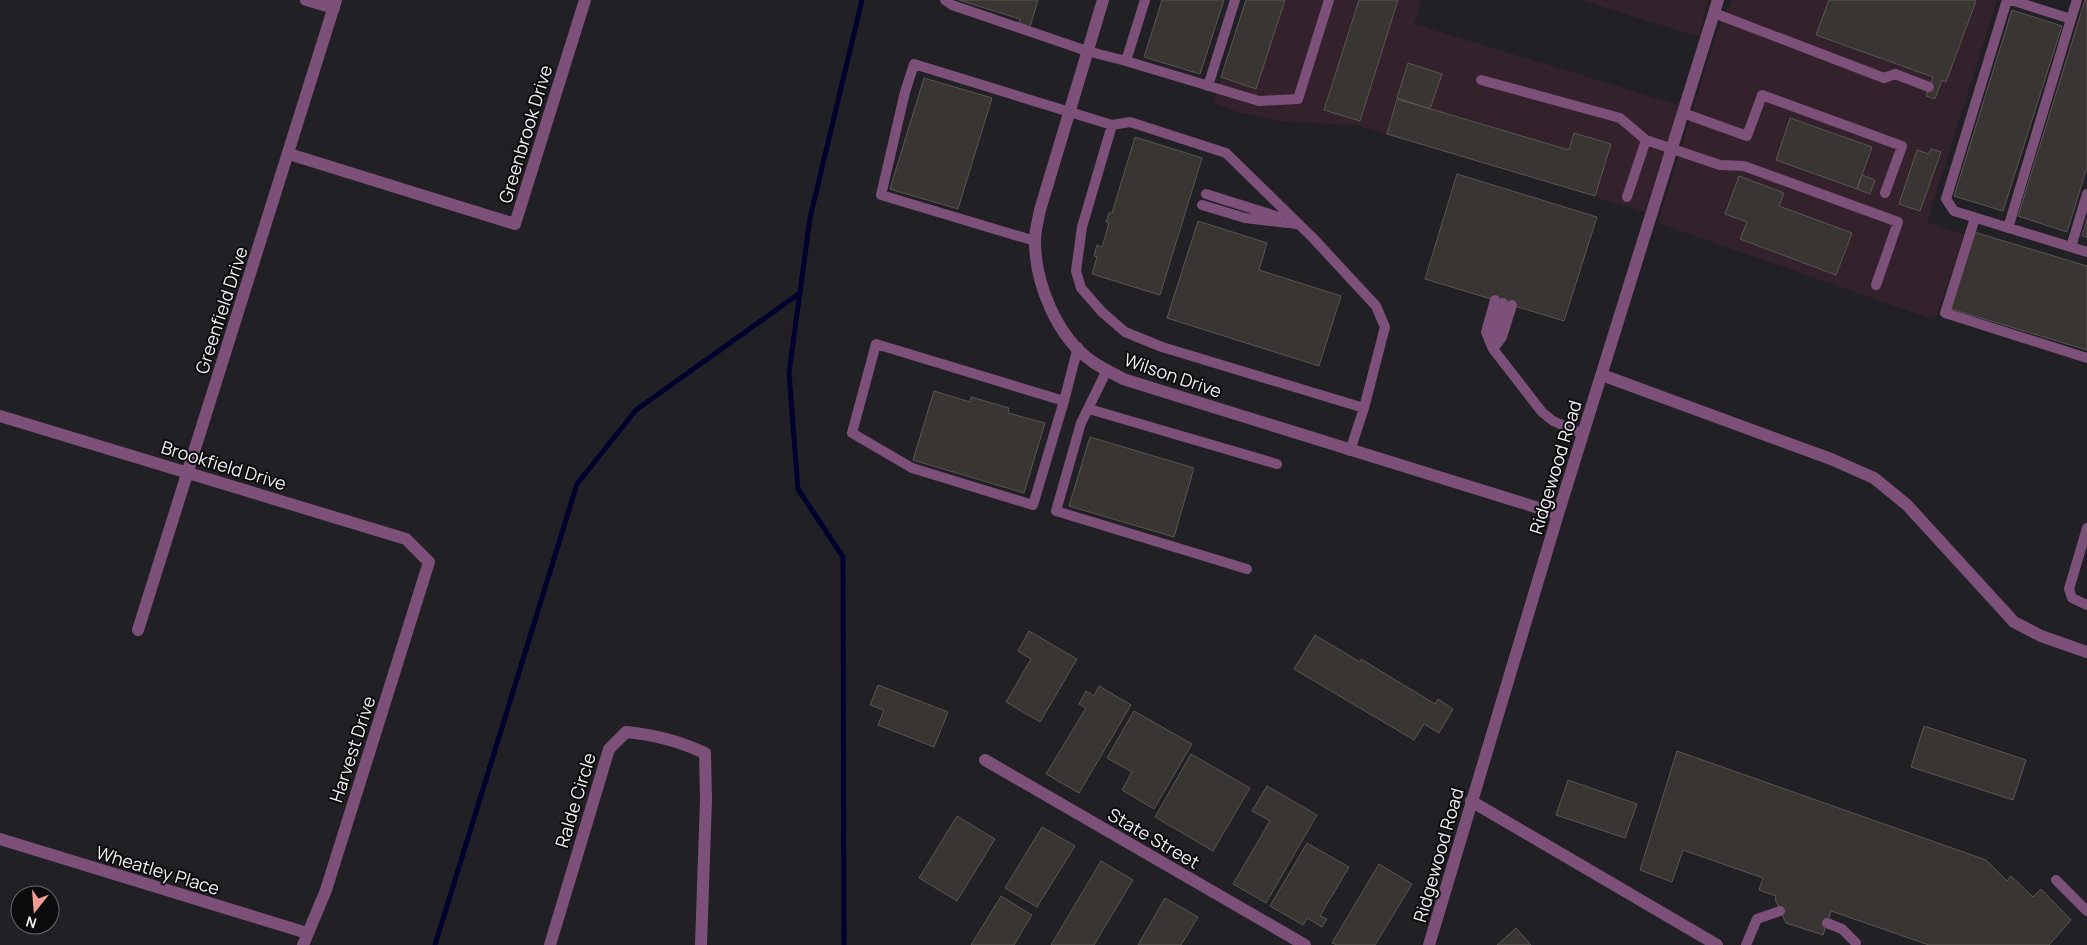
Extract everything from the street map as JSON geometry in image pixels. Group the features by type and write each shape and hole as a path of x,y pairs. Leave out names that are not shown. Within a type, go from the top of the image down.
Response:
{"street":[{"path":"306,0 335,4"},
{"name":"Greenbrook Drive","path":"289,154 515,224 585,0"},
{"name":"Wilson Drive","path":"1103,0 1040,210 1035,241 1040,280 1051,311 1069,338 1092,361 1123,379 1558,514"},
{"name":"Ridgewood Road","path":"1430,945 1558,514 1718,0"},
{"name":"Greenfield Drive","path":"138,630 335,4"},
{"path":"1602,375 1831,459 1874,478 1907,505 2014,622 2040,636 2087,652"},
{"name":"Brookfield Drive","path":"0,416 406,539 430,562"},
{"name":"Harvest Drive","path":"305,939 326,890 430,562"},
{"name":"Ralde Circle","path":"550,945 609,749 626,732 678,741 705,754 706,799 701,945"},
{"name":"State Street","path":"986,760 1305,945"},
{"path":"1472,801 1716,945"},
{"name":"Wheatley Place","path":"0,839 305,939"}],"lane":[{"path":"945,0 952,5 1087,51 1260,101 1298,99 1329,0"},
{"path":"1126,61 1145,0"},
{"path":"1208,86 1235,0"},
{"path":"2007,0 1946,199 1954,212 2087,252"},
{"path":"2011,0 2071,19"},
{"path":"2008,228 2077,0"},
{"path":"1714,14 1884,78 1896,74 1929,87"},
{"path":"1035,241 881,195 905,92 914,64 1112,125 1130,122 1226,154 1376,306 1385,327 1364,408 1350,451"},
{"path":"1481,80 1620,118 1646,140 1720,165 1744,166 1898,222 1876,285"},
{"path":"1683,114 1747,136 1762,95 1902,146 1885,193"},
{"path":"1112,125 1082,227 1076,271 1081,288 1102,312 1125,332 1162,346 1364,408"},
{"path":"1627,197 1646,140"},
{"path":"1206,194 1297,224"},
{"path":"2071,247 2087,194"},
{"path":"1202,205 1245,218 1297,224"},
{"path":"1975,218 1945,313 2087,358"},
{"path":"1493,349 1502,337 1503,303 1486,332 1493,349 1542,412 1553,421 1583,434"},
{"path":"1064,401 876,344 852,433 912,468 1033,505 1064,401 1078,347"},
{"path":"1107,370 1081,423 1056,511 1247,568"},
{"path":"1088,410 1277,464"},
{"path":"2087,528 2069,589 2072,598 2087,605"},
{"path":"2056,880 2087,911"},
{"path":"1746,945 1757,919 1780,911"},
{"path":"1827,923 1842,929 1857,944"}],"shaded area":[{"path":"1246,0 1422,0 1414,24 1679,105 1645,212 1359,126 1283,121 1240,113 1213,103"},
{"path":"1581,0 1708,0 1699,37"},
{"path":"1732,0 1997,0 1927,222 1964,235 1935,320 1658,223 1717,32"}],"building":[{"path":"959,0 1038,0 1030,27 1019,23 1020,19"},
{"path":"1162,0 1224,0 1200,74 1144,57"},
{"path":"1246,0 1285,0 1256,89 1221,77"},
{"path":"1359,0 1398,0 1360,121 1324,110"},
{"path":"1829,0 1976,1 1946,82 1942,80 1935,99 1926,96 1933,77 1816,35"},
{"path":"2085,0 2087,0 2087,167 2067,232 2018,216"},
{"path":"2012,10 2062,26 2003,211 1954,196"},
{"path":"1408,63 1442,74 1430,109 1397,98"},
{"path":"924,78 992,98 958,209 890,189"},
{"path":"1397,99 1569,150 1574,133 1611,144 1595,196 1387,134"},
{"path":"1790,118 1872,147 1857,189 1776,160"},
{"path":"1135,137 1202,158 1160,295 1092,274 1097,257 1094,256 1097,245 1102,247 1109,223 1106,222 1109,213 1112,213"},
{"path":"1931,149 1941,152 1920,211 1899,204 1917,150 1929,154"},
{"path":"1457,174 1597,217 1564,321 1425,279"},
{"path":"1862,175 1875,180 1870,194 1857,189"},
{"path":"1739,176 1784,193 1779,206 1852,233 1836,275 1740,239 1747,222 1725,214"},
{"path":"2087,219 2087,237 2082,236"},
{"path":"1198,221 1267,243 1259,270 1341,296 1319,366 1167,318"},
{"path":"1974,232 2087,266 2087,350 1951,309"},
{"path":"934,391 970,402 971,397 1009,408 1008,413 1045,423 1024,493 913,460"},
{"path":"1090,437 1194,468 1174,537 1069,506"},
{"path":"1029,631 1077,659 1040,722 1006,702 1031,659 1018,651"},
{"path":"1315,635 1360,662 1361,659 1435,704 1438,699 1453,709 1439,733 1424,724 1414,740 1294,669"},
{"path":"878,685 948,712 934,747 878,725 884,710 870,705"},
{"path":"1099,686 1131,705 1079,793 1046,774 1086,708 1079,704 1086,691 1094,696"},
{"path":"1134,711 1192,744 1154,809 1122,790 1132,772 1107,758"},
{"path":"1924,726 2026,760 2013,800 1911,767"},
{"path":"1677,751 1986,860 2007,881 2011,876 2033,897 2041,889 2071,920 2049,945 1929,945 1831,911 1823,935 1786,923 1775,899 1776,896 1759,890 1763,878 1683,850 1672,882 1640,870"},
{"path":"1191,754 1250,788 1213,851 1155,817"},
{"path":"1568,780 1637,804 1625,838 1556,815"},
{"path":"1267,786 1317,815 1266,903 1233,884 1270,821 1252,811"},
{"path":"957,816 995,839 957,901 919,878"},
{"path":"1042,827 1075,846 1037,907 1005,888"},
{"path":"1307,843 1349,867 1320,916 1327,919 1322,927 1307,918 1303,925 1270,906"},
{"path":"1101,861 1133,880 1094,945 1051,945"},
{"path":"1379,864 1412,884 1375,945 1337,945 1332,943"},
{"path":"1001,896 1032,915 1014,945 971,945"},
{"path":"1165,898 1198,917 1181,945 1138,945"},
{"path":"1516,928 1531,945 1497,945"}],"waterway":[{"path":"844,945 843,557 798,489 789,373 810,218 862,0"},
{"path":"435,945 577,484 636,410 800,293"}]}
